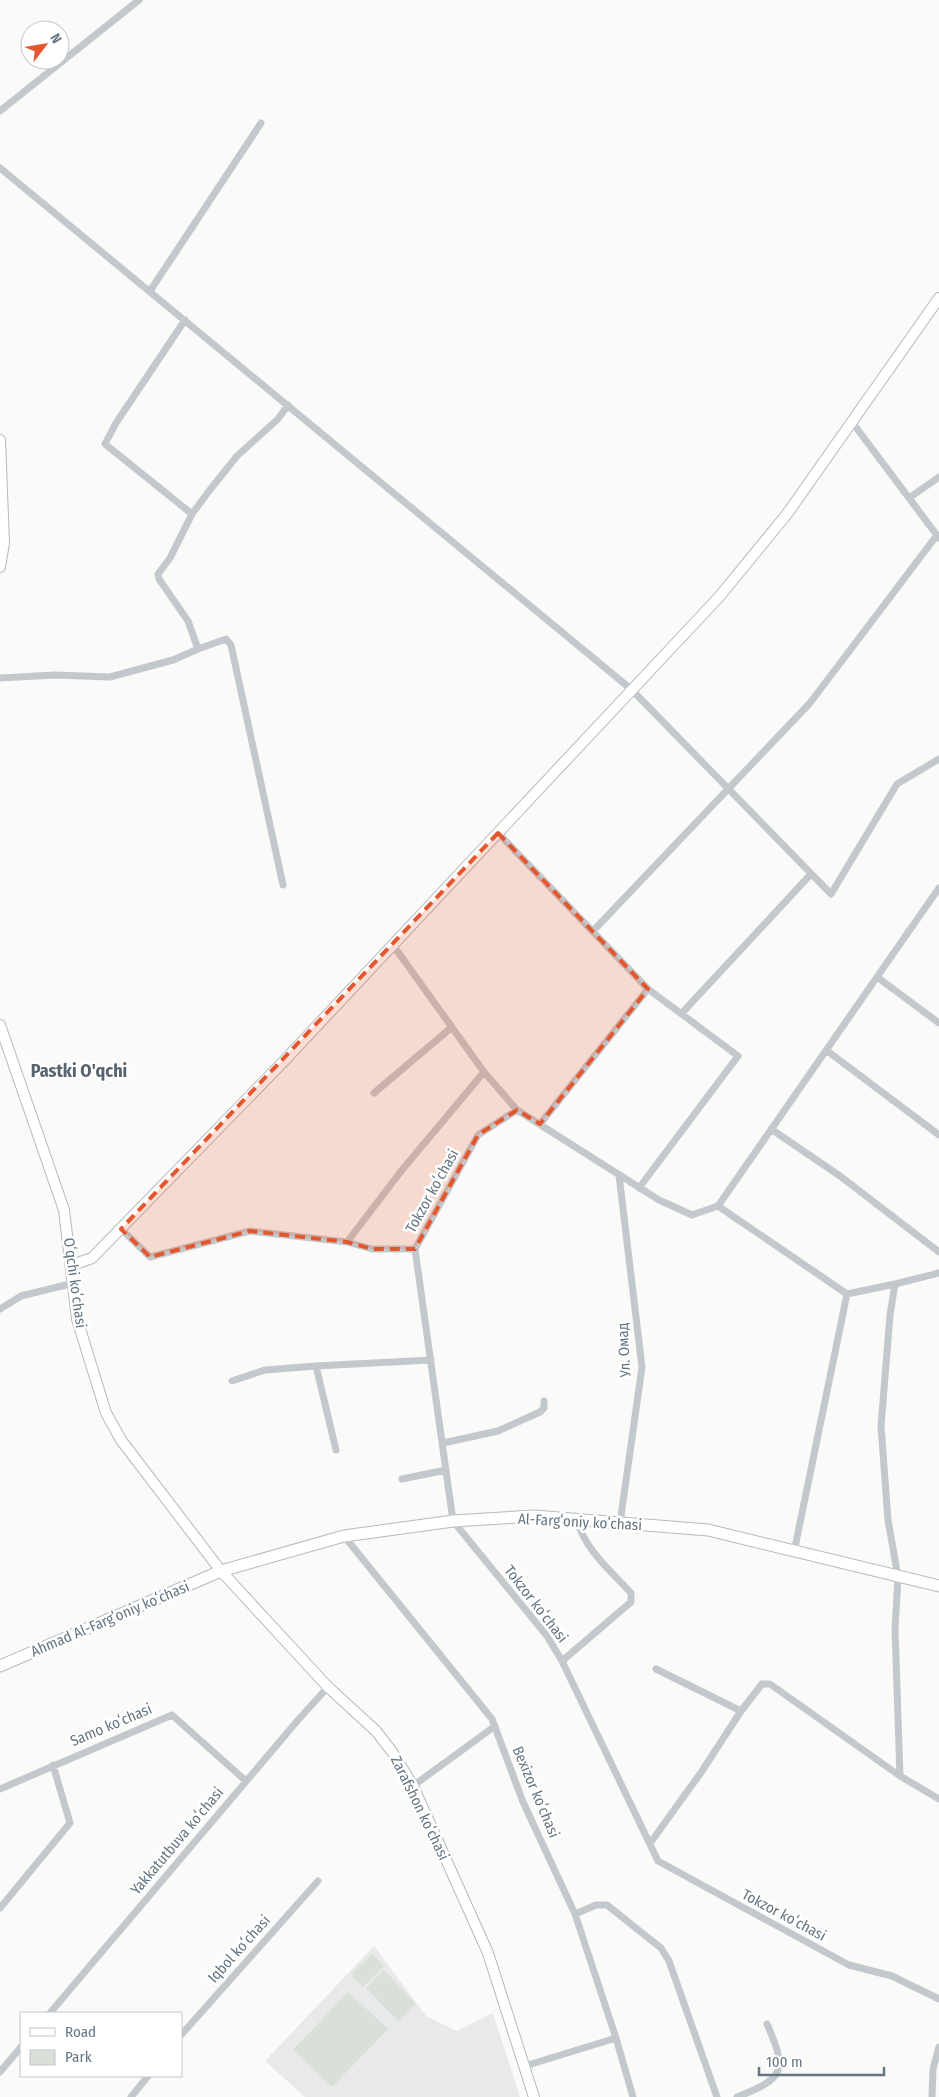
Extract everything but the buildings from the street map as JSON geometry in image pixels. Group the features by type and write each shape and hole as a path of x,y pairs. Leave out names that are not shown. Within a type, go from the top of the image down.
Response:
{"main road":[{"path":"72,1265 92,1258 121,1229 393,945 719,597 774,529 939,298"},
{"path":"0,440 4,543 0,568"},
{"name":"Oʻqchi koʻchasi","path":"0,1025 64,1210 77,1319 106,1413 121,1440 221,1571"},
{"name":"Al-Fargʻoniy koʻchasi","path":"221,1571 344,1536 453,1521 534,1516 708,1530 939,1586"},
{"name":"Ahmad Al-Fargʻoniy koʻchasi","path":"0,1666 221,1571"},
{"name":"Zarafshon koʻchasi","path":"221,1571 328,1687 376,1731 393,1753 413,1786 488,1953 534,2097"}],"street":[{"path":"0,111 139,0"},
{"path":"150,291 261,123"},
{"path":"0,168 632,690 831,894 897,784 939,759"},
{"path":"185,320 120,416 104,444 192,514"},
{"path":"198,648 188,621 159,580 158,574 170,558 192,514 238,456 278,419 288,405"},
{"path":"593,931 810,704 938,536 852,422"},
{"path":"909,498 939,477"},
{"path":"0,678 55,675 110,677 173,660 198,648 226,639 231,645 283,885"},
{"path":"498,833 648,989 738,1056 639,1188"},
{"path":"682,1013 811,874"},
{"path":"393,945 484,1072 517,1110 639,1188 659,1200 692,1215 718,1206 939,888"},
{"path":"877,977 939,1023"},
{"path":"540,1124 648,989"},
{"path":"374,1093 452,1028"},
{"path":"826,1050 939,1136"},
{"path":"347,1242 402,1170 484,1072"},
{"name":"Tokzor koʻchasi","path":"517,1110 478,1135 415,1249 453,1521 547,1636 562,1661 651,1842 658,1861 664,1866 849,1965 892,1976 939,1999"},
{"path":"771,1129 840,1176 939,1252"},
{"name":"Ул. Омад","path":"619,1175 642,1367 620,1523"},
{"path":"718,1206 847,1294 939,1274"},
{"path":"121,1229 150,1257 250,1231 347,1242 372,1249 415,1249"},
{"path":"0,1309 21,1296 74,1283"},
{"path":"895,1284 890,1315 881,1426 888,1520 898,1577 895,1629 900,1776"},
{"path":"794,1552 847,1294"},
{"path":"232,1381 265,1370 431,1360"},
{"path":"316,1366 336,1450"},
{"path":"443,1443 498,1431 540,1412 544,1408 544,1401"},
{"path":"402,1479 446,1470"},
{"path":"562,1661 631,1602 632,1598 631,1593 590,1548 581,1534 577,1520"},
{"name":"Bexizor koʻchasi","path":"344,1536 479,1700 495,1726 523,1802 575,1914 616,2038 633,2097"},
{"path":"656,1669 741,1711"},
{"path":"651,1842 702,1771 741,1711 762,1684 770,1684 900,1776 939,1799"},
{"name":"Yakkatutbuva koʻchasi","path":"51,2012 328,1687"},
{"name":"Samo koʻchasi","path":"0,1789 172,1715 246,1781"},
{"path":"413,1786 495,1726"},
{"path":"0,1908 70,1823 53,1765"},
{"name":"Iqbol koʻchasi","path":"182,2034 318,1881"},
{"path":"575,1914 596,1905 607,1905 661,1948 669,1961 716,2097"},
{"path":"737,2097 766,2084 776,2074 781,2063 781,2055 767,2024"},
{"path":"524,2066 616,2038"},
{"path":"932,2097 933,2069 939,2047"},
{"path":"1,2070 20,2048"},
{"path":"131,2097 147,2077"}],"highlighted area":[{"path":"498,833 648,989 540,1124 517,1110 478,1135 415,1249 372,1249 347,1242 250,1231 150,1257 121,1229"}],"shaded area":[{"path":"374,1946 426,2016 457,2031 493,2013 520,2097 305,2097 265,2061"}],"green space":[{"path":"372,1954 384,1966 363,1987 351,1974"},
{"path":"384,1970 416,2004 398,2021 366,1988"},
{"path":"348,1992 388,2029 332,2087 293,2050"}],"district":[{"name":"Pastki O'qchi","path":"79,1071"}]}
